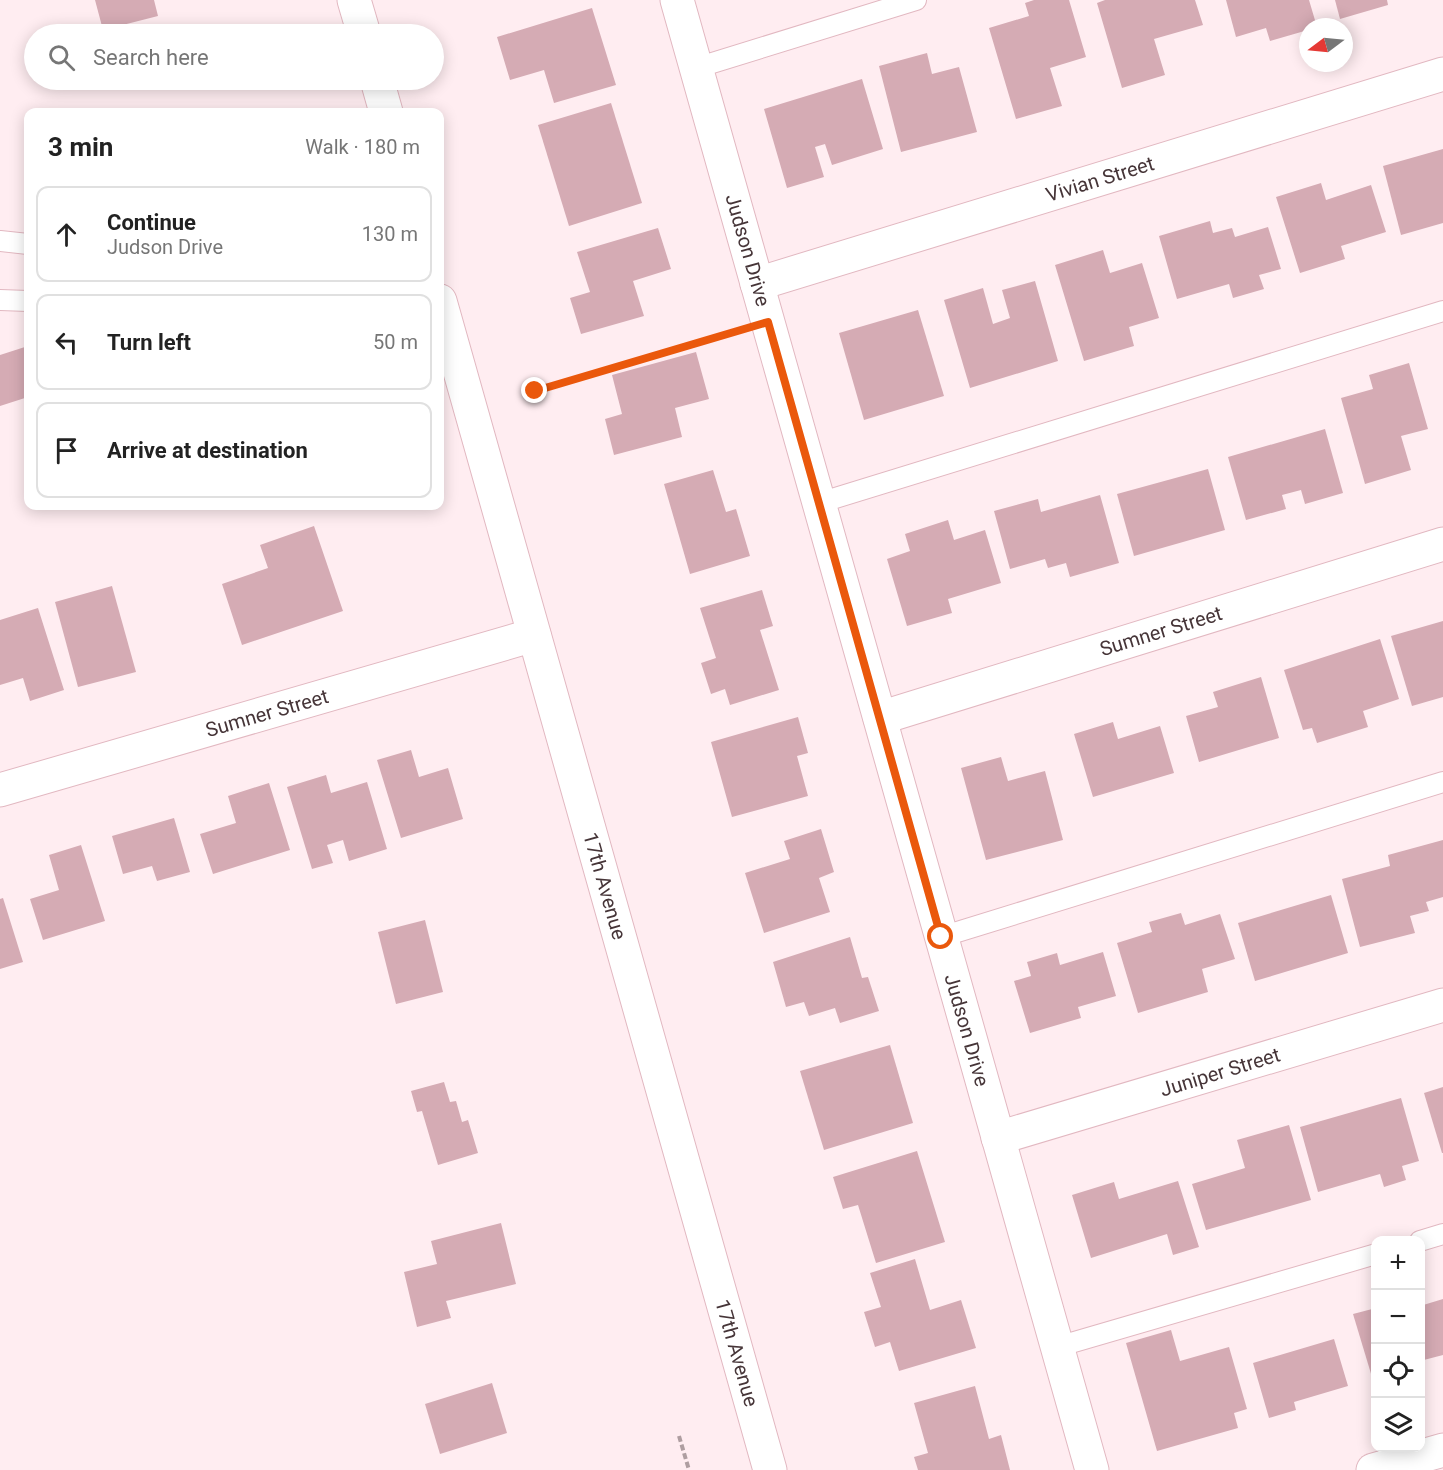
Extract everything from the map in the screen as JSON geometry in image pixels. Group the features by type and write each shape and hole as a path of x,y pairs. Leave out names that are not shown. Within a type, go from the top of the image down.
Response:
{"street":[{"path":"354,0 361,24"},
{"name":"Judson Drive","path":"677,0 1092,1470"},
{"name":"Vivian Street","path":"757,284 1443,74"},
{"path":"380,90 385,108"},
{"name":"17th Avenue","path":"444,315 770,1470"},
{"name":"Sumner Street","path":"880,718 1443,544"},
{"name":"Sumner Street","path":"0,790 534,635"},
{"name":"Juniper Street","path":"998,1138 1443,1005"},
{"path":"1373,1470 1443,1450"}],"lane":[{"path":"696,68 916,0"},
{"path":"0,240 24,243"},
{"path":"0,300 24,301"},
{"path":"819,503 1443,311"},
{"path":"941,937 1443,782"},
{"path":"1425,1239 1443,1234"},
{"path":"1056,1347 1371,1255"}],"path":[{"path":"535,391 768,322"},
{"path":"679,1436 689,1470"}],"building":[{"path":"95,0 154,0 158,16 127,24 101,24"},
{"path":"1034,0 1069,0 1086,57 1050,68 1062,106 1016,119 989,28 1029,16 1025,3"},
{"path":"1105,0 1195,0 1203,25 1154,39 1165,75 1122,88 1097,3"},
{"path":"1226,0 1309,0 1314,18 1299,18 1299,33 1270,41 1266,28 1236,37"},
{"path":"1335,0 1387,0 1388,5 1340,18"},
{"path":"592,8 616,85 554,103 544,70 510,80 497,37"},
{"path":"927,53 932,74 959,67 977,132 901,152 879,66"},
{"path":"862,79 883,149 832,165 825,144 815,147 824,177 787,188 764,109"},
{"path":"611,103 642,203 569,226 538,125"},
{"path":"1443,149 1443,223 1401,235 1383,166"},
{"path":"1321,183 1326,200 1371,185 1386,232 1341,246 1345,259 1300,273 1276,197"},
{"path":"1210,221 1213,233 1232,228 1235,237 1268,227 1281,269 1259,275 1264,289 1233,298 1229,284 1177,299 1159,236"},
{"path":"658,228 671,269 633,281 644,316 581,334 570,298 590,292 577,252"},
{"path":"1103,250 1110,273 1142,263 1159,318 1129,327 1134,346 1084,361 1055,265"},
{"path":"1035,281 1058,361 970,388 944,300 983,288 993,324 1010,318 1002,290"},
{"path":"918,310 944,396 864,420 839,333"},
{"path":"24,347 24,398 0,406 0,355"},
{"path":"696,352 709,399 675,408 682,437 614,455 605,419 622,414 612,375"},
{"path":"1409,363 1428,429 1401,436 1411,470 1365,484 1341,398 1373,389 1369,375"},
{"path":"1325,429 1343,493 1305,504 1301,490 1282,495 1286,509 1246,520 1228,457"},
{"path":"1208,469 1225,530 1134,556 1117,494"},
{"path":"713,470 726,512 736,509 750,556 690,574 664,484"},
{"path":"1100,495 1119,563 1070,577 1066,563 1048,568 1045,559 1010,569 994,511 1038,499 1041,512"},
{"path":"948,520 954,540 985,530 1001,583 948,599 952,613 907,626 887,559 910,551 905,534"},
{"path":"314,526 343,611 242,645 222,584 268,568 260,545"},
{"path":"112,586 136,672 78,687 55,602"},
{"path":"762,590 773,626 760,630 779,690 730,705 725,689 711,694 701,663 716,658 700,608"},
{"path":"38,608 64,690 30,701 23,678 0,685 0,620"},
{"path":"1443,621 1443,697 1412,706 1391,636"},
{"path":"1380,639 1399,699 1363,711 1368,727 1317,743 1312,728 1303,730 1284,670"},
{"path":"1261,677 1279,738 1199,762 1186,716 1218,707 1213,692"},
{"path":"798,717 808,753 797,756 808,796 732,817 711,742"},
{"path":"1113,722 1118,739 1160,726 1174,773 1093,797 1074,734"},
{"path":"411,750 419,777 448,768 463,819 401,838 377,760"},
{"path":"1001,757 1008,781 1045,771 1063,840 986,860 961,768"},
{"path":"326,775 331,793 367,782 387,849 349,861 343,840 327,845 333,863 312,869 287,787"},
{"path":"269,783 290,850 213,874 200,834 236,823 228,796"},
{"path":"174,818 190,872 157,881 152,866 123,874 112,836"},
{"path":"821,829 834,872 819,878 830,912 764,933 745,873 790,859 784,841"},
{"path":"1443,840 1443,897 1426,902 1429,911 1410,916 1415,933 1360,947 1342,879 1390,866 1388,855"},
{"path":"81,845 105,921 43,940 30,899 59,890 49,855"},
{"path":"1331,895 1348,953 1255,981 1238,923"},
{"path":"3,898 23,962 0,969 0,899"},
{"path":"1181,913 1185,925 1220,914 1235,959 1202,969 1208,992 1138,1013 1117,943 1152,932 1149,922"},
{"path":"425,920 443,992 396,1004 378,932"},
{"path":"850,937 862,978 868,977 879,1011 840,1023 835,1008 809,1016 804,1002 786,1007 773,962"},
{"path":"1103,952 1116,996 1078,1007 1081,1018 1030,1033 1014,981 1031,976 1027,962 1057,953 1060,965"},
{"path":"890,1045 913,1123 824,1150 800,1071"},
{"path":"444,1082 450,1102 456,1101 462,1122 468,1120 478,1153 438,1165 422,1111 417,1112 411,1091"},
{"path":"1443,1087 1443,1153 1442,1153 1424,1093"},
{"path":"1401,1098 1419,1161 1402,1166 1406,1180 1384,1187 1380,1174 1318,1192 1300,1127"},
{"path":"1289,1125 1311,1200 1206,1230 1192,1184 1245,1168 1237,1140"},
{"path":"917,1151 945,1242 876,1263 858,1205 843,1209 833,1177"},
{"path":"1178,1181 1199,1247 1173,1255 1167,1234 1091,1258 1072,1195 1114,1182 1119,1199"},
{"path":"501,1223 516,1284 446,1301 451,1318 417,1327 404,1272 437,1264 431,1241"},
{"path":"915,1259 930,1310 961,1300 976,1348 899,1371 890,1342 875,1347 864,1312 881,1307 870,1273"},
{"path":"1443,1299 1443,1355 1425,1360 1425,1344 1425,1304"},
{"path":"1371,1309 1371,1374 1353,1314"},
{"path":"1171,1330 1180,1361 1229,1347 1247,1409 1234,1413 1238,1428 1157,1451 1126,1343"},
{"path":"1334,1339 1348,1386 1294,1402 1296,1410 1269,1418 1253,1363"},
{"path":"492,1383 507,1433 440,1454 425,1404"},
{"path":"975,1386 989,1439 1001,1435 1010,1470 918,1470 914,1457 928,1453 914,1403"}],"route":[{"path":"535,391 768,322 941,937"}]}
